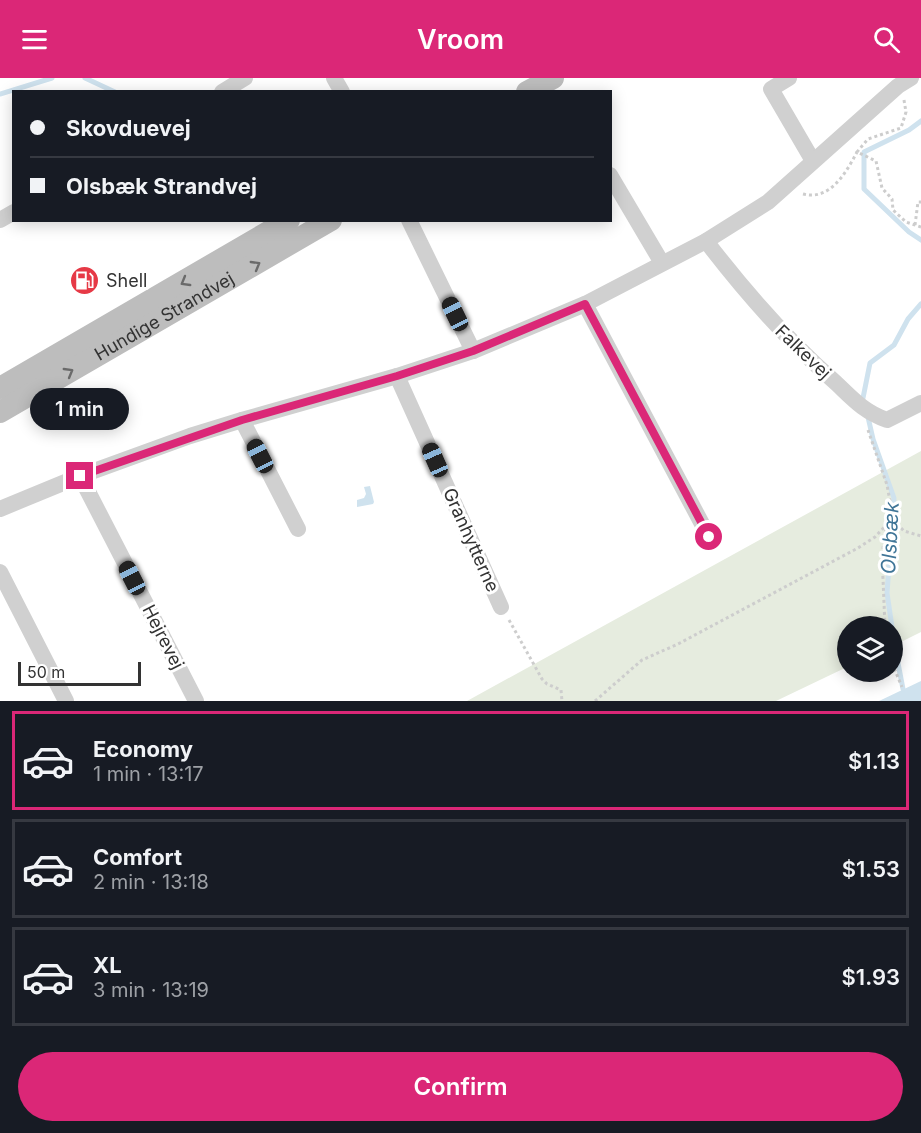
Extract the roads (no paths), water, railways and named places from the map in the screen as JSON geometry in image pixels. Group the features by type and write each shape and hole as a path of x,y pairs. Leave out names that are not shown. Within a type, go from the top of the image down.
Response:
{"main road":[{"path":"531,90 554,78"},
{"path":"537,90 554,78"},
{"name":"Hundige Strandvej","path":"0,388 287,222"},
{"name":"Hundige Strandvej","path":"0,412 328,222"}],"street":[{"path":"225,90 245,78"},
{"path":"789,78 771,89 813,161"},
{"path":"0,509 80,476 242,420 397,376 473,351 585,304 706,241 768,202 904,82"},
{"path":"612,178 662,263"},
{"path":"410,222 473,351"},
{"name":"Falkevej","path":"706,241 770,320 811,362 871,414 887,420 921,403"},
{"path":"585,304 709,537"},
{"name":"Granhytterne","path":"397,376 501,607"},
{"path":"242,420 298,529"},
{"name":"Hejrevej","path":"80,476 196,701"},
{"path":"0,572 66,701"}],"water":[{"path":"370,486 373,504 357,507 357,500 364,498 366,494 364,487"},
{"path":"921,681 921,701 879,701"}],"waterway":[{"name":"Olsbæk","path":"13,90 52,78"},
{"name":"Olsbæk","path":"85,78 111,90"},
{"name":"Olsbæk","path":"0,94 12,90"},
{"name":"Olsbæk","path":"921,121 909,130 864,152 864,189 909,232 921,240"},
{"name":"Olsbæk","path":"863,398 870,363 894,345 908,319 921,304"},
{"name":"Olsbæk","path":"868,417 873,439 894,498 887,593 890,616"},
{"name":"Olsbæk","path":"902,682 903,689"}],"place":[{"name":"Shell","path":"85,281"}]}
